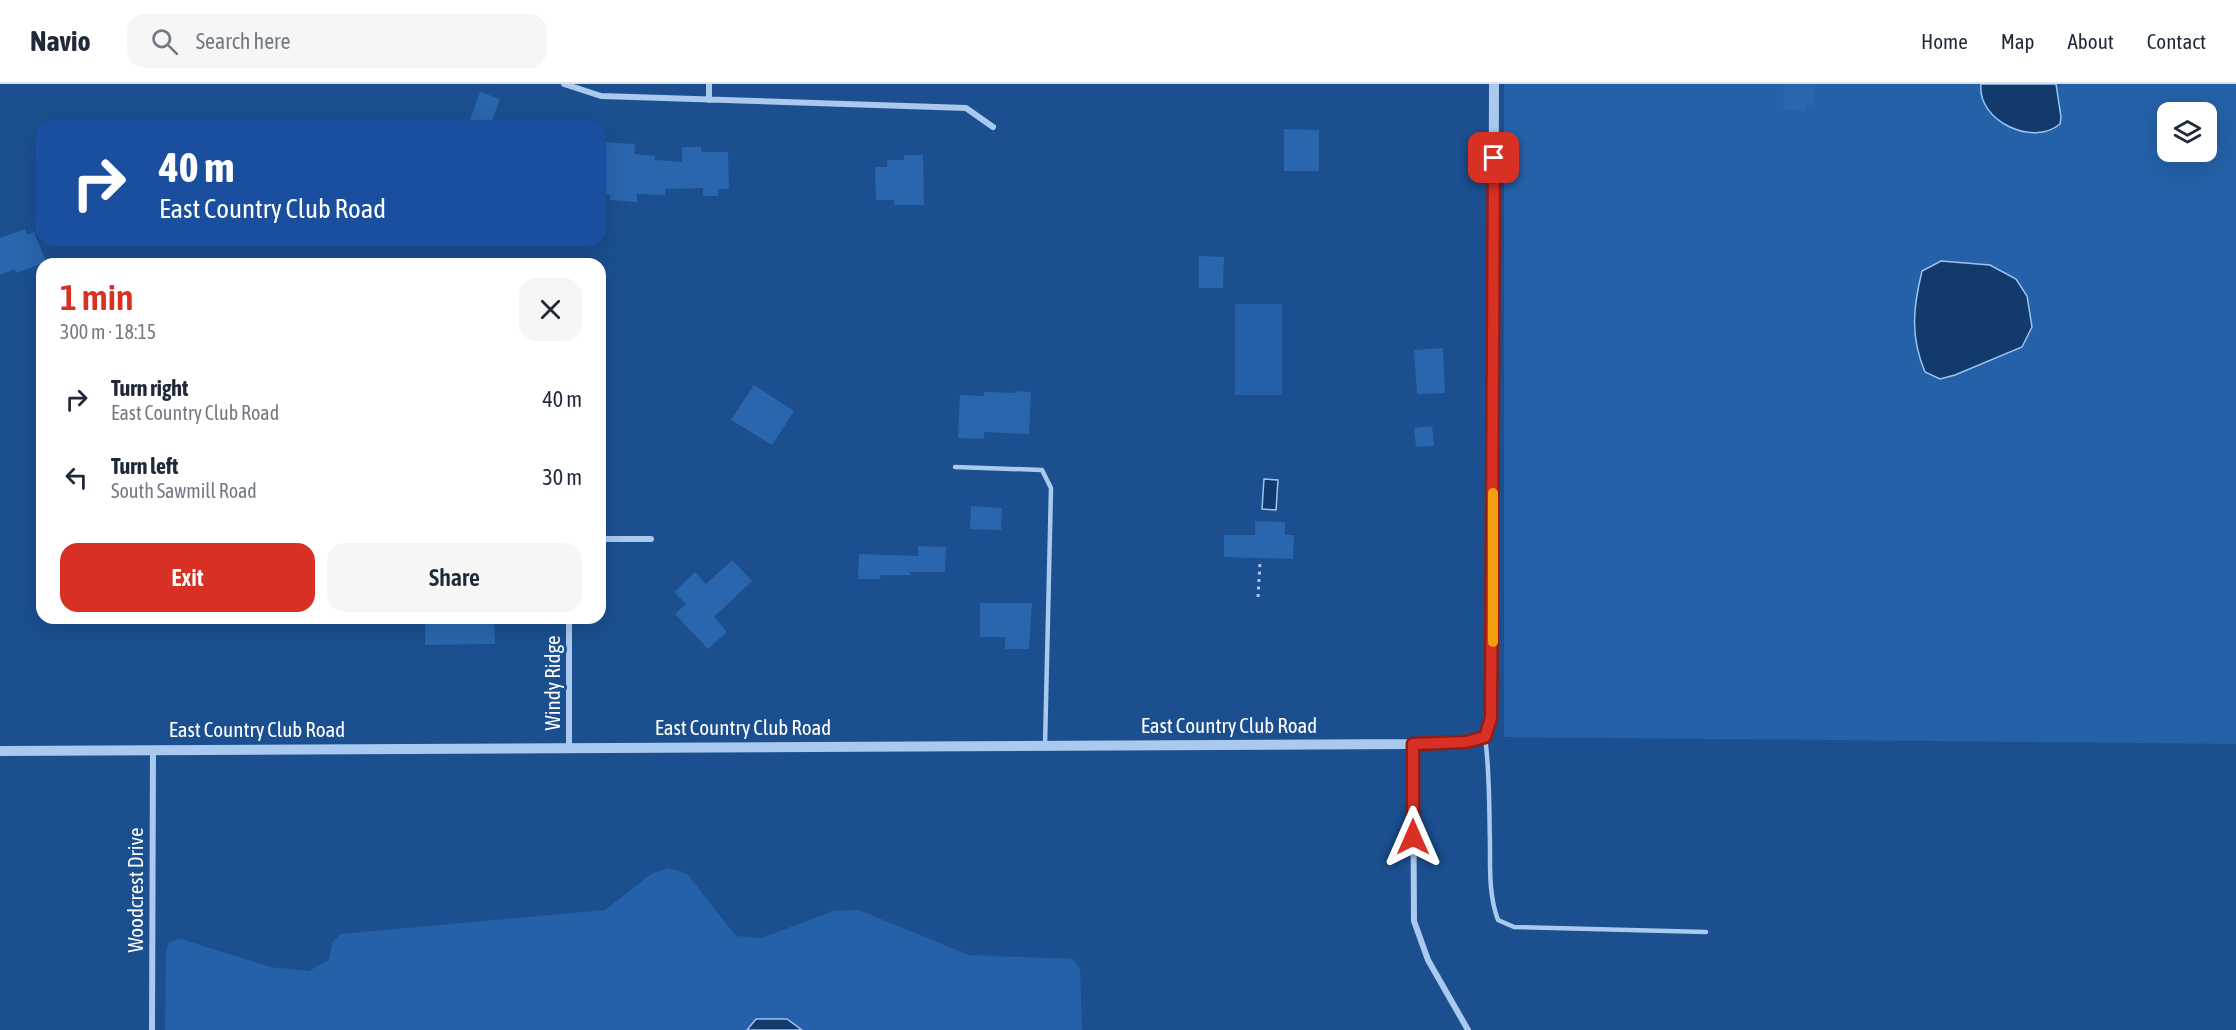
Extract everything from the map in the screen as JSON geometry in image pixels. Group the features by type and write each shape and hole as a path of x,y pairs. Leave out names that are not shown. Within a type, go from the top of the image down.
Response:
{"street":[{"path":"564,84 601,96 966,108 993,127"},
{"path":"709,84 709,99"},
{"path":"1485,737 1492,700 1494,84"},
{"path":"606,539 651,539"},
{"name":"Windy Ridge","path":"568,748 569,624"},
{"name":"East Country Club Road","path":"0,751 1413,744 1466,742 1485,737"},
{"path":"1413,744 1414,921 1428,960 1468,1030"},
{"name":"Woodcrest Drive","path":"152,1030 153,750"}],"lane":[{"path":"955,467 1042,470 1051,488 1045,746"},
{"path":"1485,737 1489,774 1491,881 1493,906 1498,920 1514,927 1706,932"}],"path":[{"path":"1258,597 1260,563"}],"shaded area":[{"path":"1504,84 1981,84 1980,90 2060,104 2056,84 2236,84 2236,744 1504,737","holes":["1941,261 1990,265 2016,279 2022,347 1940,379 1913,319 1922,271"]},
{"path":"1981,84 2056,84 2060,124 2036,133 2009,126 1997,119 1988,109 1982,97"},
{"path":"1941,261 1990,265 2016,279 2027,296 2032,327 2022,347 1940,379 1925,372 1915,334 1915,310 1922,271"},
{"path":"1235,304 1282,304 1282,395 1235,395"},
{"path":"1264,479 1278,480 1276,510 1262,509"},
{"path":"669,868 687,874 736,936 762,938 833,911 859,910 969,955 1073,959 1080,969 1082,1030 165,1030 166,952 169,942 181,939 270,967 309,971 329,960 332,943 340,934 605,910 651,874"},
{"path":"756,1019 787,1019 802,1030 747,1030"}],"building":[{"path":"1784,84 1815,85 1814,106 1806,106 1806,111 1783,110"},
{"path":"480,92 500,99 492,120 470,120"},
{"path":"1284,129 1319,130 1319,171 1284,171"},
{"path":"606,142 635,144 634,154 655,156 655,160 682,162 682,147 701,147 701,152 728,152 729,189 718,189 718,196 703,196 703,188 665,189 665,195 637,194 637,202 610,200 610,195 606,195"},
{"path":"904,155 923,155 924,205 894,205 894,200 876,200 875,167 887,167 887,160 904,160"},
{"path":"25,229 27,235 34,232 36,246 40,246 44,258 36,258 36,266 16,273 15,269 0,275 0,238"},
{"path":"1199,256 1224,257 1223,288 1199,288"},
{"path":"1443,348 1445,393 1417,394 1414,350"},
{"path":"754,385 794,411 772,445 731,420"},
{"path":"1015,391 1031,392 1029,434 984,432 984,439 958,438 960,395 984,396 984,392 1015,393"},
{"path":"1432,426 1434,446 1416,447 1414,428"},
{"path":"971,506 1002,508 1001,530 970,529"},
{"path":"1255,521 1285,522 1285,535 1294,535 1293,559 1224,557 1224,535 1255,535"},
{"path":"918,546 946,547 945,572 910,572 910,575 881,575 880,579 858,579 859,554 918,556"},
{"path":"732,560 752,581 714,617 727,632 708,649 675,614 686,604 674,592 695,572 706,584"},
{"path":"980,603 1032,603 1029,649 1005,649 1005,637 980,637"},
{"path":"425,624 494,624 495,644 425,645"}],"slow traffic":[{"path":"1493,493 1493,642"}],"route":[{"path":"1413,837 1413,744 1466,742 1485,737 1491,718 1494,158"}]}
